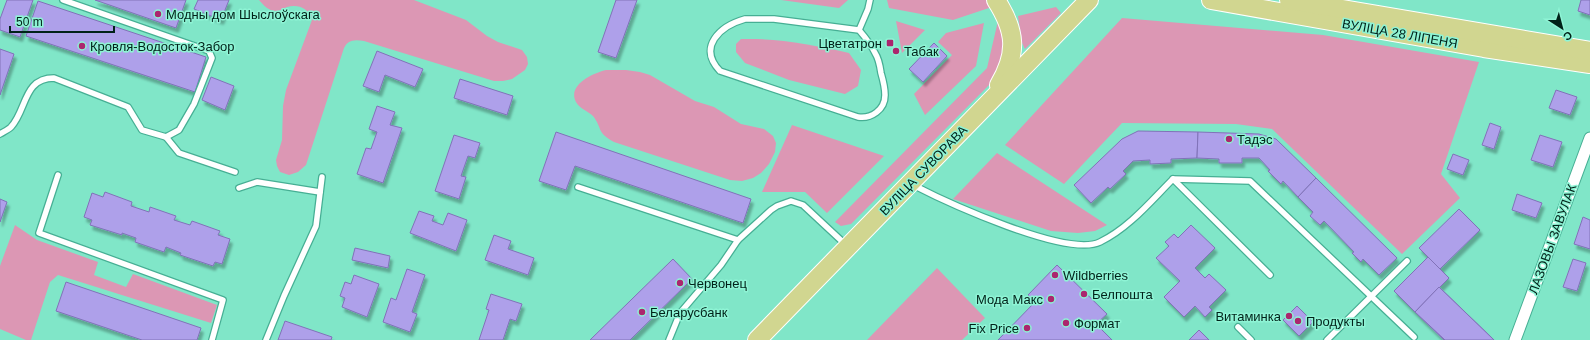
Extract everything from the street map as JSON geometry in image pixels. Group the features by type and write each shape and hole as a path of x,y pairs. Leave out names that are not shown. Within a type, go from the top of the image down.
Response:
{"main road":[{"path":"982,110 1004,78 1012,58 1013,45 1010,30 1005,14 996,0"},
{"name":"ВУЛІЦА СУВОРАВА","path":"762,338 848,247 1089,0"},
{"name":"ВУЛІЦА 28 ЛІПЕНЯ","path":"1211,0 1484,48 1590,64"},
{"name":"ВУЛІЦА 28 ЛІПЕНЯ","path":"1289,0 1590,51"}],"street":[{"name":"ЛАЗОВЫ ЗАВУЛАК","path":"1515,340 1590,138"}],"lane":[{"path":"63,0 208,51 212,58 194,104 179,130 166,137"},
{"path":"859,30 868,9 870,0"},
{"path":"745,19 774,19 859,30 876,54 885,96 884,102 876,113 864,117 727,75 713,65 710,58 712,42 718,33 726,27 745,19"},
{"path":"0,134 11,128 20,113 32,86 45,78 54,78 128,107 142,130 166,137 180,153 235,172"},
{"path":"58,175 39,233 223,300 212,340"},
{"path":"266,340 316,226 322,177"},
{"path":"910,184 976,214 1032,234 1081,245 1098,243 1120,230 1173,179 1250,181 1414,337"},
{"path":"1173,179 1270,276"},
{"path":"239,188 257,182 320,192"},
{"path":"578,187 738,240"},
{"path":"669,340 680,314 721,265 738,240 777,206 791,201 803,205 848,247"},
{"path":"1327,340 1407,261"},
{"path":"1238,327 1251,340"}],"shaded area":[{"path":"259,0 414,0 466,20 487,36 498,42 522,50 527,57 528,64 525,70 512,79 494,81 364,41 357,40 348,42 344,47 306,165 298,172 289,175 280,172 276,160 282,140 283,106 286,90 312,20 308,12 302,8 291,6 278,11 272,11"},
{"path":"781,0 848,0 839,8"},
{"path":"887,0 989,0 992,7 953,20 889,8"},
{"path":"1056,7 1061,13 1025,49 1022,43 1018,16"},
{"path":"1122,18 1323,35 1479,62 1441,174 1460,198 1402,254 1272,129 1236,124 1122,123 1064,184 1005,145"},
{"path":"896,21 925,30 902,53"},
{"path":"998,21 1007,31 1002,67 991,83 851,224 841,226 835,222 987,68"},
{"path":"984,23 976,66 925,115 914,94 952,55 938,42 946,33"},
{"path":"741,39 782,41 849,53 861,70 858,86 845,94 789,80 745,63 736,52 736,44"},
{"path":"606,70 626,70 650,75 695,101 714,107 741,124 764,129 773,136 776,143 775,152 769,164 761,173 753,178 742,181 730,180 608,139 602,133 593,116 576,102 574,96 578,85 588,77"},
{"path":"792,125 884,156 827,213 805,192 762,192"},
{"path":"997,153 1107,225 1095,231 1078,233 1051,231 953,199"},
{"path":"15,225 37,240 98,262 94,275 126,287 133,274 217,305 211,323 58,275 50,282 31,340 26,340 0,329 0,266"},
{"path":"937,268 985,318 962,340 867,340"}],"building":[{"path":"7,0 33,0 20,37 0,30 0,19"},
{"name":"Модны дом Шыслоўскага","path":"95,0 186,0 176,28"},
{"path":"198,0 229,0 221,20 194,9"},
{"path":"616,0 637,0 616,58 598,52"},
{"path":"1581,0 1590,0 1590,15 1578,11"},
{"path":"38,1 206,57 195,92 26,36"},
{"path":"934,43 947,56 923,82 909,69"},
{"path":"0,49 14,54 0,95"},
{"path":"377,51 423,69 415,87 385,75 379,92 363,86"},
{"path":"211,77 234,86 225,110 202,100"},
{"path":"460,79 513,96 507,115 454,98"},
{"path":"1556,90 1577,97 1570,115 1549,108"},
{"path":"377,106 395,112 390,125 402,128 383,183 357,174 366,148 371,149 377,132 369,129"},
{"path":"1490,123 1501,127 1494,149 1482,145"},
{"path":"1138,131 1198,132 1197,158 1171,159 1171,163 1150,164 1150,160 1133,161 1123,171 1126,174 1110,189 1108,187 1091,203 1074,185 1122,139"},
{"path":"556,132 751,199 743,223 575,166 566,190 539,181"},
{"path":"1198,132 1259,134 1276,139 1316,178 1298,197 1283,181 1281,184 1268,171 1270,170 1259,158 1242,158 1242,163 1219,163 1219,159 1197,158"},
{"path":"454,135 480,143 475,158 468,156 461,176 466,177 459,199 435,191"},
{"path":"1540,135 1562,142 1553,167 1531,160"},
{"path":"1453,154 1469,160 1463,175 1447,169"},
{"path":"1316,178 1397,258 1379,275 1363,259 1361,262 1352,253 1354,252 1324,221 1320,225 1310,216 1313,212 1298,197"},
{"path":"105,192 132,202 131,206 149,212 150,207 176,216 174,220 190,225 192,221 220,231 218,235 230,239 222,264 215,262 213,266 180,255 181,253 166,247 164,252 135,242 136,238 90,225 92,220 84,217 92,193 103,197"},
{"path":"1517,194 1542,203 1536,218 1512,210"},
{"path":"0,199 7,202 0,222"},
{"path":"1459,209 1480,230 1440,269 1419,248"},
{"path":"419,211 434,216 432,221 443,225 448,213 467,220 456,251 410,233"},
{"path":"1583,217 1590,220 1590,249 1574,244"},
{"path":"1191,225 1215,248 1195,268 1205,278 1209,274 1226,290 1209,307 1212,310 1205,317 1195,306 1184,317 1164,297 1180,281 1156,258 1169,246 1165,242 1174,234 1178,238"},
{"path":"494,235 511,241 508,249 534,258 528,275 485,260"},
{"path":"355,248 390,256 388,268 352,260"},
{"path":"1428,257 1449,278 1415,312 1394,291"},
{"path":"673,259 692,279 630,340 590,340"},
{"path":"1573,259 1586,263 1577,291 1563,287"},
{"path":"1057,265 1107,314 1096,324 1112,340 998,340 1035,302 1028,295"},
{"path":"407,269 425,275 412,312 417,314 410,332 383,322 391,298 396,300"},
{"path":"354,275 379,284 367,317 342,307 345,298 340,296 345,282 351,284"},
{"path":"66,282 201,328 197,340 142,340 56,311"},
{"path":"1439,287 1494,340 1444,340 1415,312"},
{"path":"1439,287 1494,340 1445,340 1415,312"},
{"path":"491,294 522,304 516,321 510,319 503,340 479,340 489,310 486,309"},
{"name":"Продукты","path":"1297,306 1313,322 1299,336 1283,320"},
{"path":"285,321 332,337 331,340 278,340"},
{"path":"1199,330 1209,340 1189,340"}],"place":[{"name":"Модны дом Шыслоўскага","path":"158,14"},
{"name":"Цветатрон","path":"890,43"},
{"name":"Кровля-Водосток-Забор","path":"82,46"},
{"name":"Табак","path":"896,51"},
{"name":"Тадэс","path":"1229,139"},
{"name":"Wildberries","path":"1055,275"},
{"name":"Червонец","path":"680,283"},
{"name":"Белпошта","path":"1084,294"},
{"name":"Мода Макс","path":"1051,299"},
{"name":"Беларусбанк","path":"642,312"},
{"name":"Витаминка","path":"1289,316"},
{"name":"Продукты","path":"1298,321"},
{"name":"Формат","path":"1066,323"},
{"name":"Fix Price","path":"1027,328"}]}
